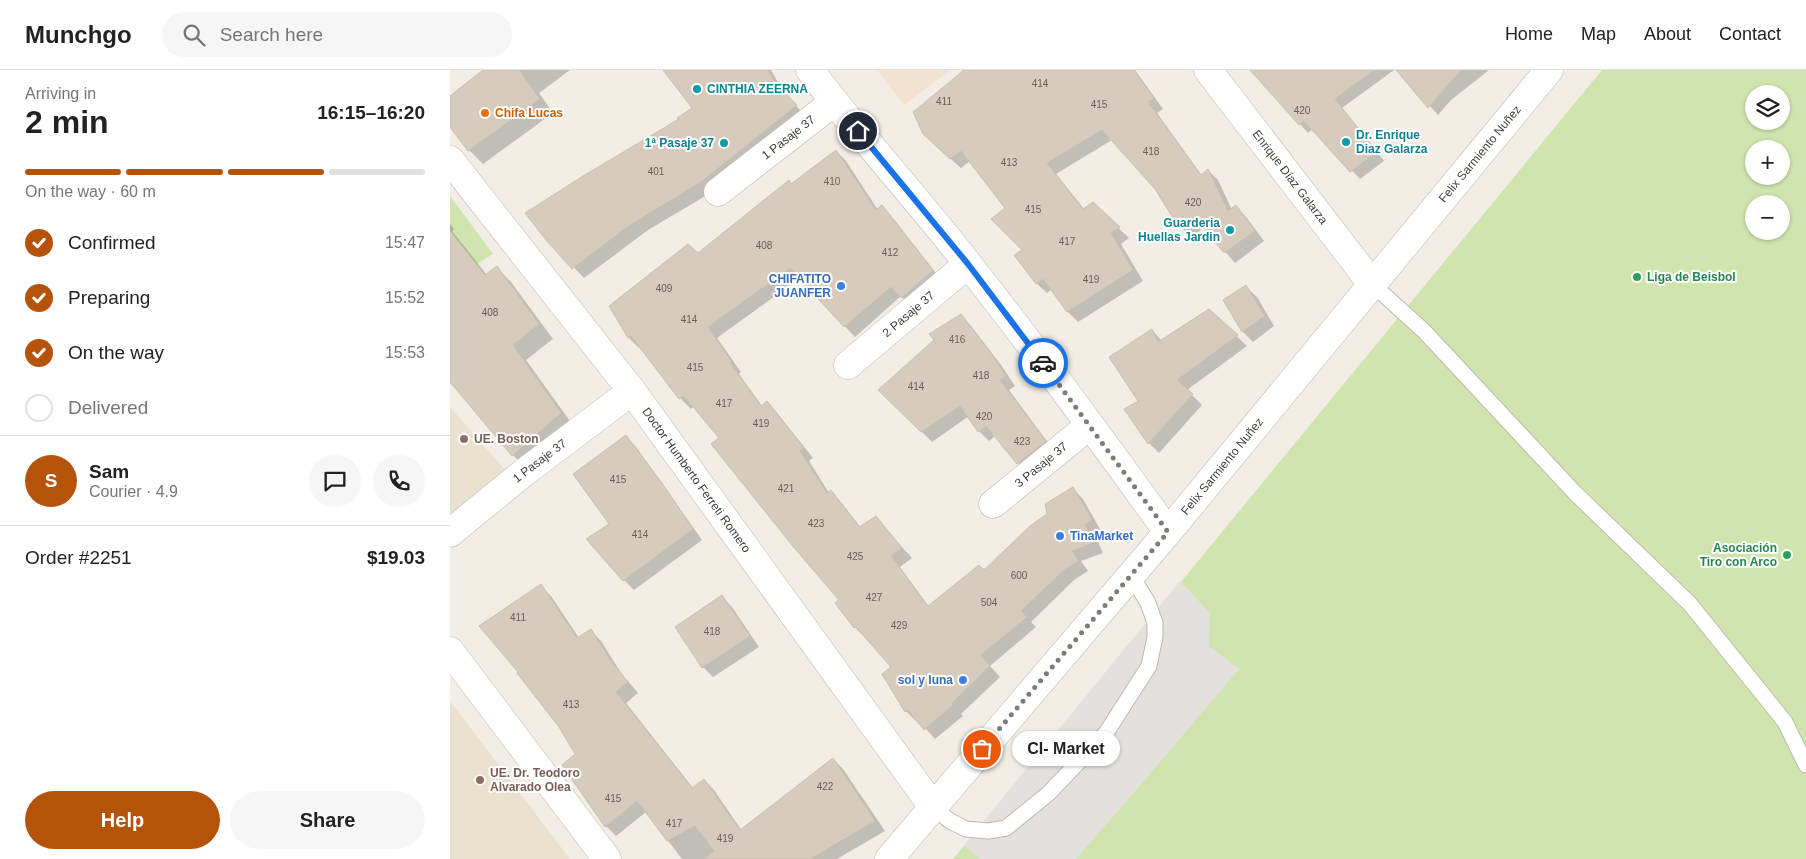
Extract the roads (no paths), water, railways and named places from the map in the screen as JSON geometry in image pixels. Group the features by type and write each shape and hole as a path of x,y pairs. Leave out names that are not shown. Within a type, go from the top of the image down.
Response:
{"street":[{"path":"810,70 834,102 968,264 1168,532"},
{"name":"Enrique Díaz Galarza","path":"1208,70 1372,284"},
{"name":"Felix Sarmiento Nuñez","path":"889,859 1168,532 1549,70"},
{"name":"1 Pasaje 37","path":"718,192 834,102"},
{"name":"Doctor Humberto Ferreti Romero","path":"450,160 632,391 933,808"},
{"name":"2 Pasaje 37","path":"848,365 968,264"},
{"name":"1 Pasaje 37","path":"450,533 522,474 632,391"},
{"name":"3 Pasaje 37","path":"993,504 1090,425"},
{"path":"450,651 607,859"}],"lane":[{"path":"1372,284 1424,331 1574,493 1690,604 1785,722 1806,765"},
{"path":"933,808 950,821 966,829 988,831 1006,828 1049,793 1106,733 1149,666 1155,637 1155,623 1148,603 1131,575"}],"place":[{"name":"CINTHIA ZEERNA","path":"697,89"},
{"name":"Chifa Lucas","path":"485,113"},
{"name":"Dr. Enrique Diaz Galarza","path":"1346,142"},
{"name":"1ª Pasaje 37","path":"724,143"},
{"name":"Guarderia Huellas Jardin","path":"1230,230"},
{"name":"Liga de Beisbol","path":"1637,277"},
{"name":"CHIFATITO JUANFER","path":"841,286"},
{"name":"UE. Boston","path":"464,439"},
{"name":"TinaMarket","path":"1060,536"},
{"name":"Asociación Tiro con Arco","path":"1787,555"},
{"name":"sol y luna","path":"963,680"},
{"name":"CI- Market","path":"982,749"},
{"name":"UE. Dr. Teodoro Alvarado Olea","path":"480,780"}]}
